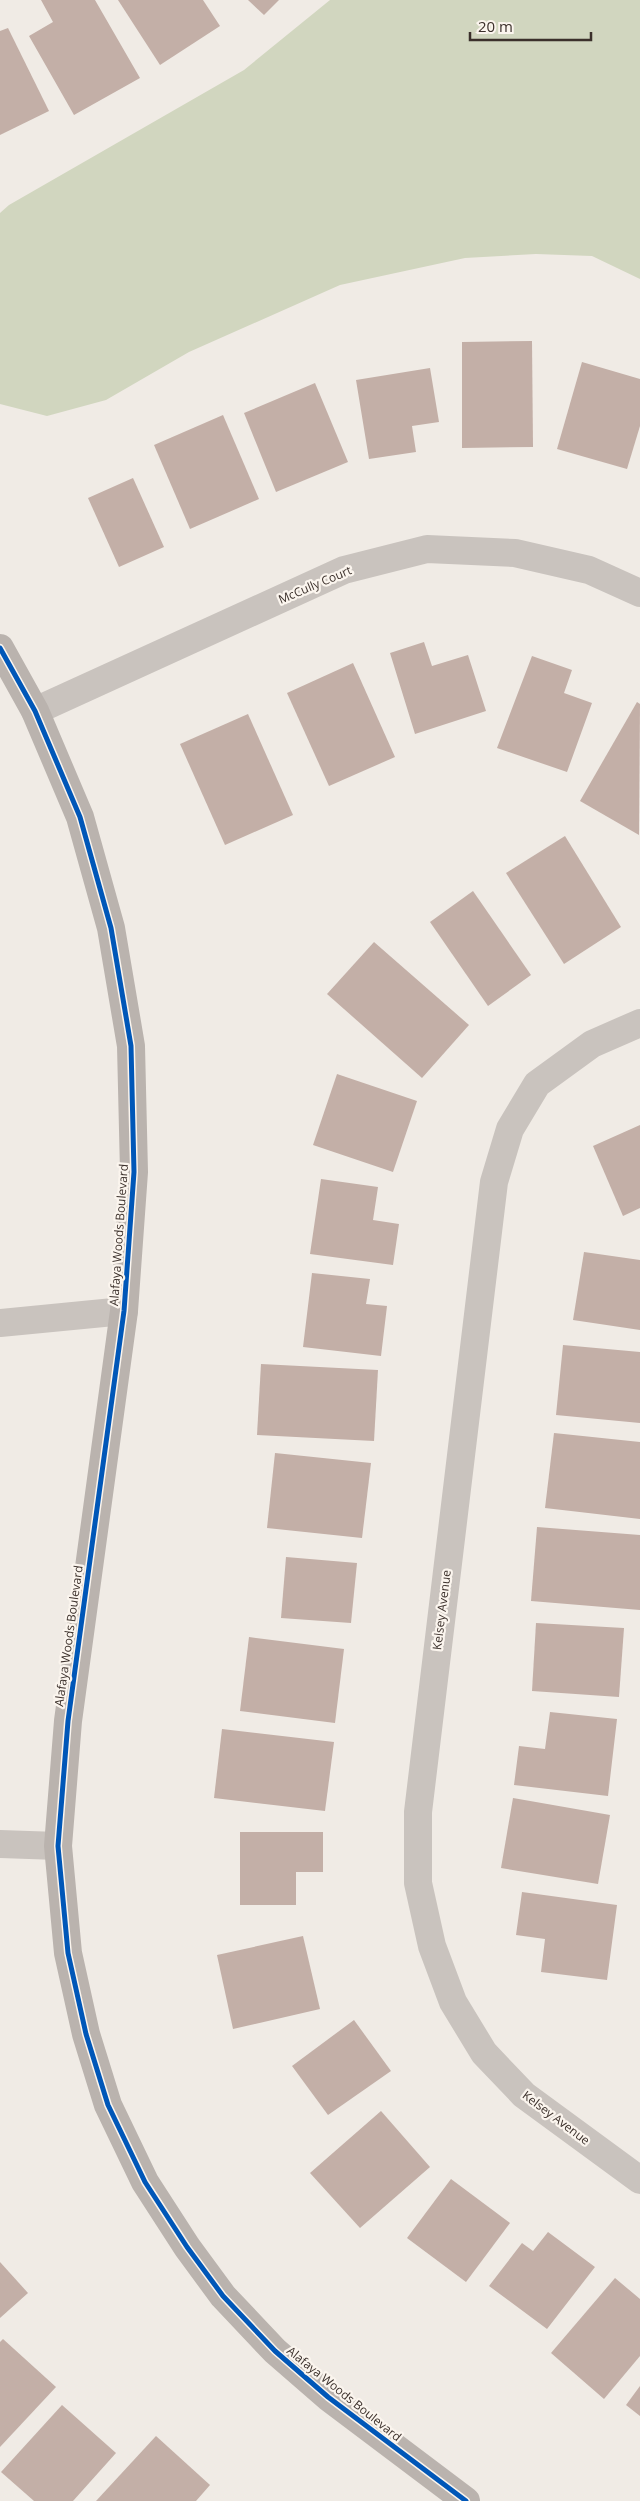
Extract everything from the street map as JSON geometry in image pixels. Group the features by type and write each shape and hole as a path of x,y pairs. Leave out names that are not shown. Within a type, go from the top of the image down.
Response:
{"street":[{"name":"McCully Court","path":"35,712 344,570 427,549 516,553 589,570 640,593"},
{"name":"Alafaya Woods Boulevard","path":"0,648 35,712 80,817 111,928 131,1046 134,1172 124,1311 68,1721 58,1846 68,1953 86,2034 108,2105 145,2182 187,2247 223,2296 275,2351 328,2397 466,2501"},
{"name":"Kelsey Avenue","path":"640,1023 592,1044 537,1084 510,1129 494,1182 418,1812 418,1883 432,1946 453,2002 484,2054 524,2094 640,2180"},
{"path":"0,1323 124,1311"},
{"path":"0,1844 58,1846"}],"green space":[{"path":"330,0 640,0 640,279 592,256 536,254 465,258 340,285 189,352 106,400 47,416 0,404 0,213 9,205 244,70"}],"building":[{"path":"41,0 95,0 140,78 74,115 29,36 53,22"},
{"path":"118,0 203,0 220,26 160,65"},
{"path":"248,0 279,0 264,15"},
{"path":"8,28 49,111 0,135 0,31"},
{"path":"532,341 533,447 462,448 462,342"},
{"path":"582,362 640,379 640,426 627,469 557,449"},
{"path":"430,368 439,422 412,426 416,452 369,459 356,380"},
{"path":"315,383 348,462 276,492 244,413"},
{"path":"223,415 259,499 190,529 154,445"},
{"path":"133,478 164,547 119,567 88,498"},
{"path":"424,642 432,666 468,655 486,711 415,734 390,653"},
{"path":"532,656 572,670 564,693 592,703 567,772 497,748"},
{"path":"353,663 395,757 329,786 287,693"},
{"path":"637,702 640,704 639,835 580,801"},
{"path":"248,714 293,815 225,845 180,744"},
{"path":"565,836 621,927 564,964 506,873"},
{"path":"473,891 531,975 488,1006 430,922"},
{"path":"374,942 469,1025 422,1078 327,994"},
{"path":"337,1074 417,1101 393,1172 313,1145"},
{"path":"640,1125 640,1208 623,1216 593,1146"},
{"path":"321,1179 378,1187 373,1220 399,1224 393,1265 310,1254"},
{"path":"584,1252 640,1260 640,1330 573,1320"},
{"path":"312,1273 370,1279 366,1304 387,1306 381,1356 303,1347"},
{"path":"563,1345 640,1352 640,1423 556,1415"},
{"path":"261,1364 378,1370 374,1441 257,1435"},
{"path":"554,1433 640,1442 640,1519 545,1508"},
{"path":"275,1453 371,1463 362,1538 267,1528"},
{"path":"537,1527 640,1535 640,1610 531,1601"},
{"path":"286,1557 357,1563 351,1623 281,1618"},
{"path":"536,1623 624,1628 619,1697 532,1691"},
{"path":"249,1637 344,1649 335,1723 240,1711"},
{"path":"550,1712 617,1719 608,1796 514,1785 519,1746 545,1749"},
{"path":"222,1729 334,1742 325,1811 214,1798"},
{"path":"513,1798 610,1815 598,1884 501,1868"},
{"path":"240,1832 323,1832 323,1872 296,1872 296,1905 240,1905"},
{"path":"522,1892 617,1905 607,1980 541,1972 545,1939 516,1935"},
{"path":"303,1936 320,2009 233,2029 217,1955"},
{"path":"354,2020 391,2071 328,2115 292,2066"},
{"path":"381,2111 430,2167 360,2228 310,2173"},
{"path":"451,2179 510,2223 466,2282 407,2238"},
{"path":"548,2232 595,2267 547,2329 489,2286 522,2243 533,2251"},
{"path":"0,2262 28,2293 0,2318"},
{"path":"615,2278 640,2299 640,2356 604,2399 551,2353"},
{"path":"3,2339 56,2387 0,2447 0,2342"},
{"path":"640,2386 640,2416 626,2405"},
{"path":"62,2405 116,2453 73,2501 34,2501 1,2472"},
{"path":"156,2436 210,2485 196,2501 96,2501"}],"cycle path":[{"path":"0,648 35,711 80,817 111,928 131,1046 134,1172 124,1311 68,1721 58,1846 68,1953 86,2034 108,2105 145,2182 187,2247 223,2296 275,2351 328,2397 466,2501"}]}
